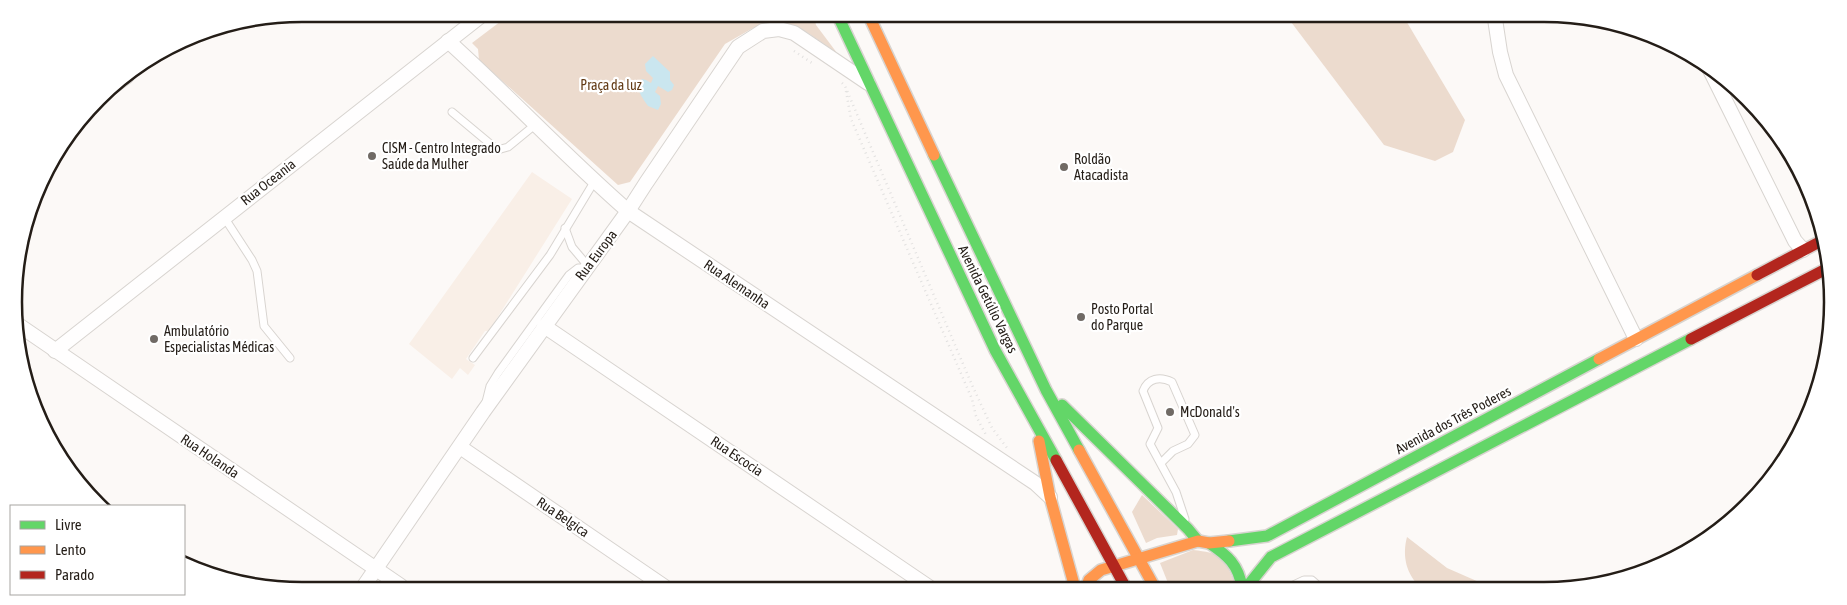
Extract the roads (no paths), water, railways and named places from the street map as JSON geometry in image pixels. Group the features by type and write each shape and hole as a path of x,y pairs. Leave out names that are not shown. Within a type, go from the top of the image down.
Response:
{"main road":[{"name":"Avenida Getúlio Vargas","path":"841,23 995,350 1123,582"},
{"name":"Avenida Getúlio Vargas","path":"872,23 1046,390 1152,582"},
{"name":"Avenida dos Três Poderes","path":"1090,582 1094,575 1107,567 1203,542 1267,536 1818,243"},
{"path":"1803,250 1822,270"},
{"path":"1250,582 1270,556 1823,274"},
{"path":"1046,390 1188,529 1203,542 1225,553 1237,565 1242,582"},
{"path":"1034,420 1050,497 1073,582"}],"street":[{"name":"Rua Oceania","path":"55,350 471,23"},
{"path":"1496,23 1506,76 1636,339"},
{"name":"Rua Europa","path":"367,582 483,412 628,212 738,48 764,31 779,29 794,33 869,84"},
{"name":"Rua Alemanha","path":"448,41 594,182 628,212 1035,483 1050,497"},
{"path":"1715,80 1795,241 1803,250"},
{"name":"Rua Escocia","path":"544,326 922,582"},
{"name":"Rua Holanda","path":"24,329 395,582"},
{"name":"Rua Belgica","path":"460,447 658,582"}],"lane":[{"path":"452,112 494,147 501,149 508,147 536,124"},
{"path":"473,358 550,255 594,182"},
{"path":"224,216 257,271 264,326 290,358"},
{"path":"565,228 572,247 588,267"},
{"path":"483,412 490,386 514,350 569,275 578,268 588,267"},
{"path":"1161,463 1173,451 1188,444 1195,435 1172,382 1162,378 1151,380 1143,391 1158,428 1150,444 1180,502 1188,529"},
{"path":"1300,582 1312,580 1314,582"}],"water":[{"path":"653,56 670,72 670,80 674,85 672,90 668,92 658,86 655,92 660,96 661,104 658,110 648,106 641,96 637,85 642,79 651,83 653,78 646,71 645,64"}],"place":[{"name":"CISM - Centro Integrado Saúde da Mulher","path":"372,156"},
{"name":"Roldão Atacadista","path":"1064,167"},
{"name":"Posto Portal do Parque","path":"1081,317"},
{"name":"Ambulatório Especialistas Médicas","path":"154,339"},
{"name":"McDonald's","path":"1170,412"}],"park label":[{"name":"Praça da luz","path":"611,85"}]}
